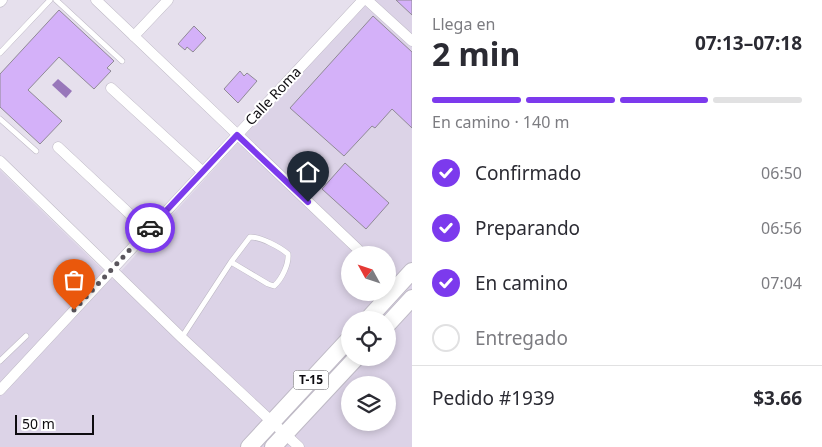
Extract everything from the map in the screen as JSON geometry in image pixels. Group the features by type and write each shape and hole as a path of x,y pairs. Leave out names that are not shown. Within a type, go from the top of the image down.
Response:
{"main road":[{"path":"396,280 412,271"},
{"path":"396,315 412,298"},
{"name":"T-15","path":"249,447 341,348"},
{"name":"T-15","path":"273,447 349,366"}],"street":[{"path":"96,0 354,246"},
{"path":"134,36 168,0"},
{"name":"Calle Roma","path":"0,390 363,0"},
{"path":"367,0 412,41"},
{"path":"111,88 203,172"},
{"path":"58,147 148,231"},
{"path":"0,161 182,338 299,447"}],"lane":[{"path":"0,53 50,0"},
{"path":"56,0 122,62"},
{"path":"0,119 36,151"},
{"path":"182,338 231,262 250,237 256,237 283,250 288,254 289,261 274,286 231,262"},
{"path":"0,361 26,336"}],"shaded area":[{"path":"368,0 412,0 412,447 0,447 0,170 113,280"},
{"path":"58,79 72,91 66,98 52,85"}],"building":[{"path":"396,0 412,0 412,15"},
{"path":"59,10 114,61 107,68 111,71 94,89 59,57 28,90 62,121 40,144 0,107 0,74"},
{"path":"373,16 412,52 412,128 392,109 375,128 372,126 344,156 290,108"},
{"path":"194,26 206,38 193,52 187,47 185,50 178,44"},
{"path":"240,71 244,76 247,73 257,81 238,103 224,89"},
{"path":"345,163 389,203 366,229 322,189"}],"way so far":[{"path":"74,310 150,228"}],"route":[{"path":"150,228 237,135 308,202"}]}
